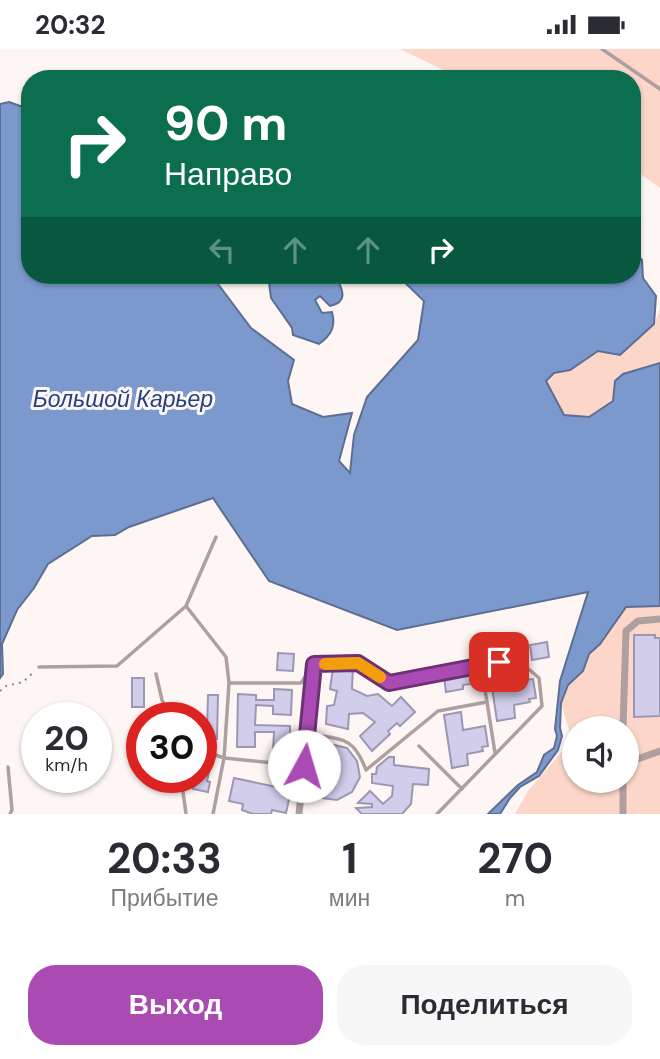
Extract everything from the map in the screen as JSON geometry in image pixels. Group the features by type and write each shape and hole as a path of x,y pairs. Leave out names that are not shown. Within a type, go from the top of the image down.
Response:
{"street":[{"path":"623,716 626,631 638,621 660,619"},
{"path":"299,814 314,664"},
{"path":"639,758 660,751"},
{"path":"623,793 623,814"}],"lane":[{"path":"602,49 632,70"},
{"path":"641,76 660,89"},
{"path":"39,667 117,666 186,606 216,537"},
{"path":"186,606 226,657 229,683 224,758 213,814"},
{"path":"229,683 301,683 314,664 358,663 389,683 517,659 539,678 542,706 437,814"},
{"path":"481,666 495,754"},
{"path":"156,674 163,702"},
{"path":"308,734 348,741 360,754 366,770 438,711 487,702"},
{"path":"419,746 461,789"},
{"path":"217,756 304,766"},
{"path":"8,767 12,810 10,814"},
{"path":"183,793 186,814"}],"path":[{"path":"0,691 6,686 23,682 39,667"}],"shaded area":[{"path":"400,49 660,49 660,188 641,174 641,70 443,70"},
{"path":"660,310 660,363 623,374 615,381 613,401 589,417 564,415 546,381 554,373 570,370 598,351 654,324"},
{"path":"660,606 660,814 515,814 528,791 562,752 562,793 639,793 639,716 565,716 561,703 568,685 583,671 589,654 600,644 626,607"}],"water":[{"name":"Большой Карьер","path":"9,102 21,106 21,284 218,284 251,328 294,360 288,381 292,404 323,417 352,413 339,461 350,473 354,435 367,397 418,340 424,301 406,284 641,284 642,260 643,278 656,296 654,324 620,355 598,351 570,370 554,373 546,381 564,415 589,417 613,401 615,381 623,374 660,363 660,606 626,607 600,644 589,654 583,671 568,685 561,703 562,736 558,750 539,776 520,787 500,814 488,814 518,785 537,772 544,755 554,748 560,681 588,592 397,630 269,581 213,498 129,527 115,535 92,536 48,564 17,610 2,644 3,674 0,678 0,104"},
{"path":"269,284 340,284 342,295 340,302 330,306 320,296 315,300 322,313 332,312 333,317 332,330 319,344 293,335 292,328 271,298"}],"building":[{"path":"634,635 655,635 655,638 660,638 660,716 634,716"},
{"path":"547,642 549,657 532,660 530,645"},
{"path":"278,653 294,654 293,671 277,670"},
{"path":"510,665 512,681 533,679 536,698 514,705 515,718 497,721 489,668"},
{"path":"353,667 352,689 367,696 378,694 392,706 401,697 415,712 400,726 397,723 388,731 390,734 372,751 360,736 375,722 363,713 349,714 348,729 326,724 327,706 334,705 337,691 330,689 333,668"},
{"path":"470,672 471,684 463,685 463,689 446,692 444,677"},
{"path":"132,678 144,678 144,702 132,702"},
{"path":"274,689 292,690 291,715 273,714 273,706 256,705 255,725 290,726 290,752 273,751 274,732 255,732 255,747 237,747 238,694 256,695 256,700 274,700"},
{"path":"208,695 218,695 217,739 217,702 208,702"},
{"path":"461,712 463,730 485,726 488,746 482,747 483,751 467,754 468,765 452,768 444,715"},
{"path":"330,744 347,748 357,761 360,777 352,792 337,800 321,798"},
{"path":"389,757 394,757 394,765 429,769 428,785 413,784 411,804 402,814 362,814 356,808 372,807 372,804 358,803 370,791 383,804 392,796 393,786 372,783 372,774 376,774 377,767"},
{"path":"234,778 291,790 286,813 272,810 271,814 253,814 242,810 243,804 229,801"}],"slow traffic":[{"path":"325,664 358,663 380,677"}],"route":[{"path":"304,766 314,664 358,663 389,683 499,662"}]}
